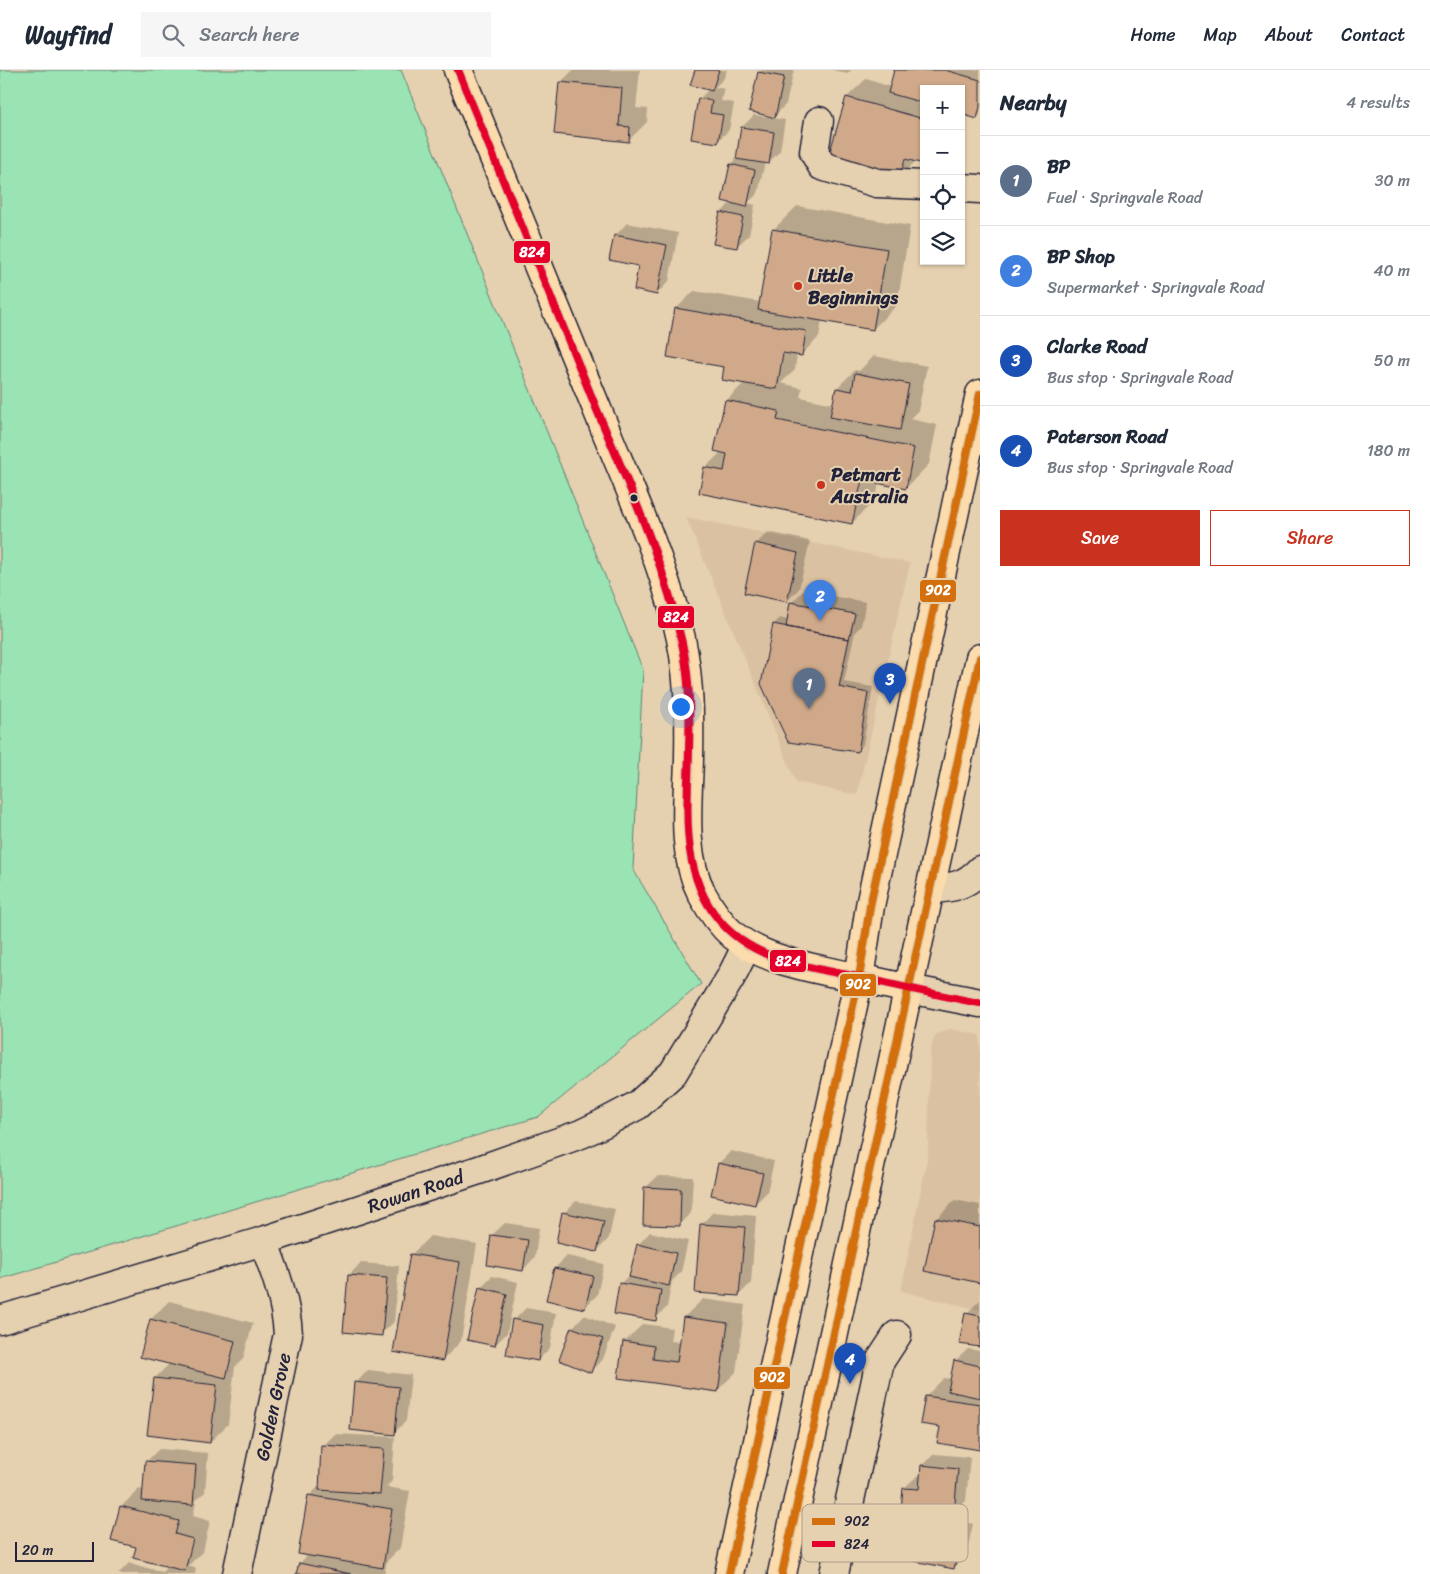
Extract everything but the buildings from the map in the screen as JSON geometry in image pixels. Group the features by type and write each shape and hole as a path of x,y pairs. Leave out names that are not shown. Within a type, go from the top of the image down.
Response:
{"main road":[{"path":"458,70 668,588 683,647 689,695 689,852 702,893 715,916 733,935 765,953 798,964 908,989"},
{"path":"729,1574 859,978 870,906 980,394"},
{"path":"782,1574 980,658"}],"street":[{"path":"819,121 814,152 822,166 877,183 920,185"},
{"path":"965,188 980,189"},
{"path":"930,890 946,889 970,881 980,870"},
{"name":"Rowan Road","path":"0,1320 263,1241 479,1170 573,1137 602,1124 638,1105 673,1073 731,977 748,945"},
{"path":"908,989 980,1003"},
{"name":"Golden Grove","path":"237,1574 288,1334 280,1289 263,1241"},
{"path":"849,1504 880,1361 897,1335"}],"shaded area":[{"path":"686,517 910,563 857,795 796,782"},
{"path":"950,1029 980,1035 980,1310 901,1291 928,1154 930,1053 935,1035"}],"green space":[{"path":"0,70 401,70 643,670 633,869 701,984 538,1117 0,1279"}],"transit line":[{"name":"824","path":"458,70 633,496 666,583 687,669 689,709 689,838 697,881 706,901 719,920 732,933 763,953 816,969 980,1003"},
{"name":"902","path":"729,1574 859,978 870,906 980,394"},
{"name":"902","path":"782,1574 980,658"}],"place":[{"name":"Little Beginnings","path":"798,286"},
{"name":"Petmart Australia","path":"821,485"},
{"name":"BP Shop","path":"820,621"},
{"name":"Clarke Road","path":"890,704"},
{"name":"BP","path":"809,709"},
{"name":"Paterson Road","path":"850,1384"}]}
